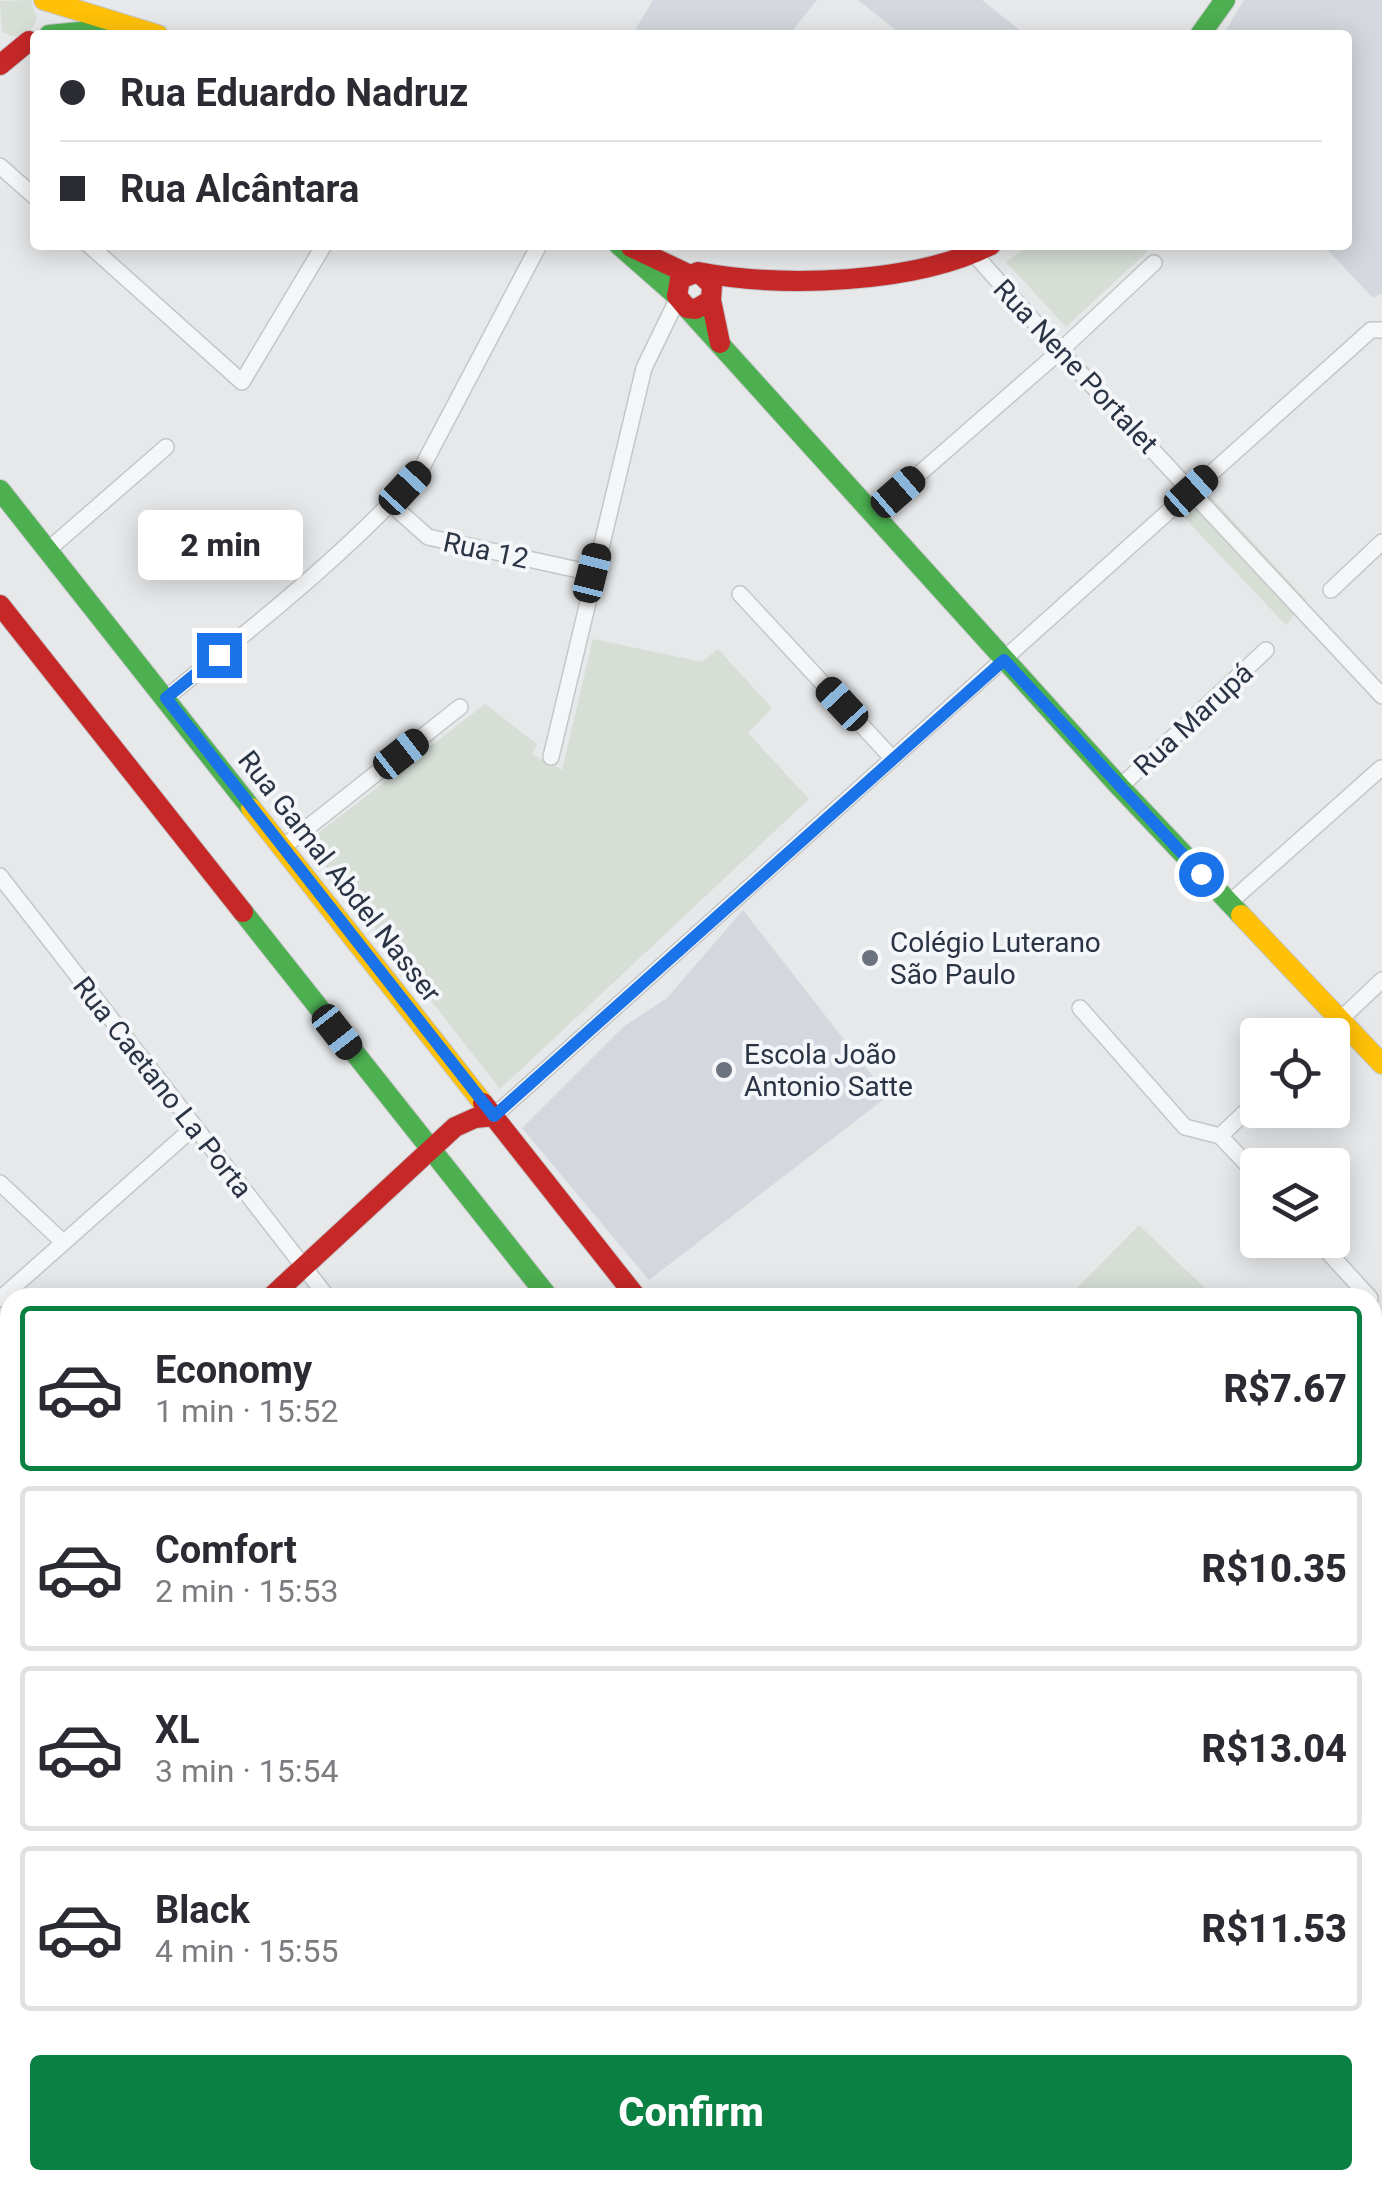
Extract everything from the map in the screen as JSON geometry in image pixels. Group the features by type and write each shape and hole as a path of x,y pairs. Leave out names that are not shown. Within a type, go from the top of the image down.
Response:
{"street":[{"path":"43,0 144,30"},
{"path":"42,30 46,12 43,0"},
{"path":"1203,30 1224,0"},
{"path":"98,30 133,26"},
{"path":"0,38 13,44 30,39"},
{"path":"0,65 30,43"},
{"path":"0,166 30,193"},
{"path":"95,250 242,382 321,250"},
{"path":"166,698 299,589 419,473 536,250"},
{"path":"625,250 681,301 1228,904 1324,1018"},
{"path":"639,250 712,284 720,345"},
{"path":"750,281 712,297 696,310 681,301 676,287 693,273 750,281 878,275 983,250"},
{"name":"Rua Nene Portalet","path":"983,250 1060,351 1382,696"},
{"path":"872,515 1154,263"},
{"path":"551,757 644,368 681,301"},
{"path":"281,1288 462,1123 494,1116 1370,330 1380,330"},
{"path":"49,549 166,447"},
{"name":"Rua Gamal Abdel Nasser","path":"0,490 629,1288"},
{"name":"Rua 12","path":"391,504 428,537 592,573"},
{"path":"1332,590 1382,542"},
{"path":"740,594 893,760"},
{"path":"1,608 541,1288"},
{"name":"Rua Marupá","path":"1120,787 1266,650"},
{"path":"283,847 460,707"},
{"path":"1228,904 1381,768"},
{"name":"Rua Caetano La Porta","path":"0,876 320,1288"},
{"path":"1342,1018 1382,980"},
{"path":"1080,1008 1185,1127 1220,1136 1240,1157"},
{"path":"1350,1041 1382,1064"},
{"path":"1220,1136 1240,1117"},
{"path":"12,1288 194,1127"},
{"path":"0,1183 63,1242"},
{"path":"1333,1258 1361,1288"}],"shaded area":[{"path":"31,0 37,19 30,32 16,37 2,32 0,1"},
{"path":"653,0 817,0 793,30 635,30"},
{"path":"858,0 982,0 1020,30 896,30"},
{"path":"1244,0 1382,0 1382,293 1373,298 1328,250 1352,250 1352,30 1226,30"},
{"path":"1022,250 1149,250 1066,327 1006,262"},
{"path":"1204,489 1306,600 1286,625 1180,513"},
{"path":"593,639 702,662 718,649 772,708 748,733 809,799 500,1089 307,842 485,704 537,744 532,754 562,770"},
{"name":"Escola João Antonio Satte","path":"743,910 888,1096 649,1280 522,1128 623,1027 667,998"},
{"path":"1139,1225 1205,1288 1077,1288"}],"traffic: fast":[{"path":"1204,30 1225,0"},
{"path":"101,30 122,28"},
{"path":"625,250 677,296"},
{"path":"687,308 1120,787 1241,915"},
{"path":"0,490 251,808"},
{"path":"243,912 541,1288"}],"traffic: slow":[{"path":"44,0 142,30"},
{"path":"251,808 483,1103"},
{"path":"1241,915 1382,1064"}],"traffic: jam":[{"path":"0,65 29,41"},
{"path":"637,250 688,274"},
{"path":"698,272 768,280 847,279 925,268 979,250"},
{"path":"711,300 696,309 687,308 677,296 680,279 698,272 712,285 711,300 720,343"},
{"path":"0,605 243,912"},
{"path":"483,1103 629,1288"},
{"path":"281,1288 455,1127 475,1118 494,1116"}],"place":[{"name":"Colégio Luterano São Paulo","path":"870,958"},
{"name":"Escola João Antonio Satte","path":"724,1070"}],"route":[{"path":"219,655 166,698 494,1116 1004,660 1201,874"}]}
